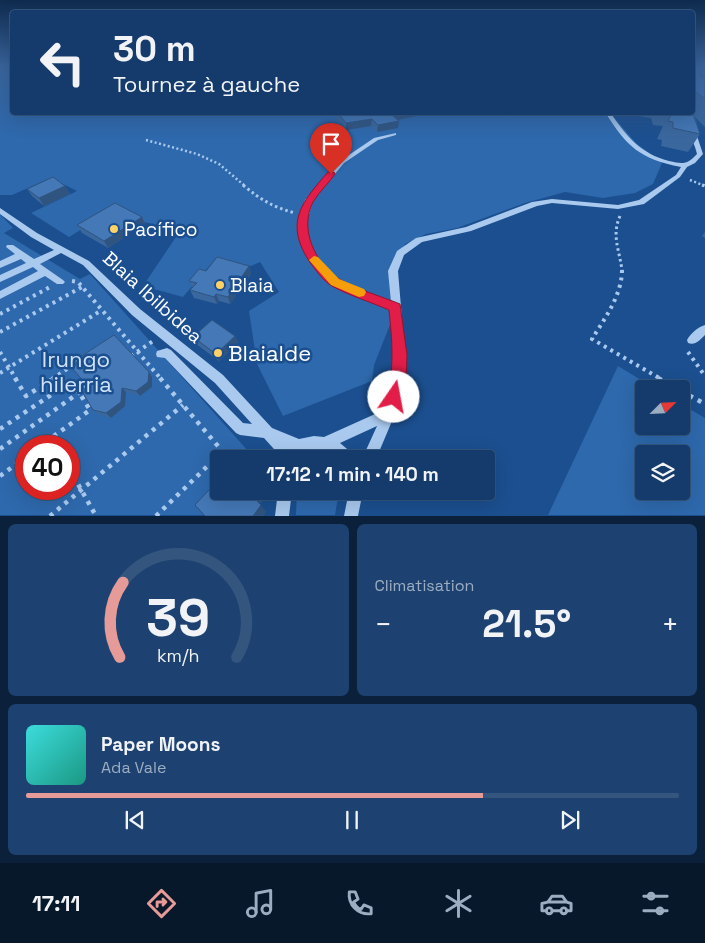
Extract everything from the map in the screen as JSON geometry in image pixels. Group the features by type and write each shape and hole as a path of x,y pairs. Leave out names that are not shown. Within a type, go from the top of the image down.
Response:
{"street":[{"path":"609,115 622,136 632,147 656,160 685,166"},
{"path":"373,450 389,414 399,380 400,355 395,308 394,271 400,253 418,240 468,229 535,204 552,201 605,207 641,202 678,176 685,166 693,162 700,154 692,130 678,115"},
{"path":"394,134 376,139 342,162 309,200 303,215 302,225 308,251 318,265 335,282 395,308"},
{"name":"Blaia Ibilbidea","path":"0,210 34,235 86,263 136,312 219,379 283,450"},
{"path":"10,247 60,282"},
{"path":"0,279 61,250"},
{"path":"0,265 21,255"},
{"path":"0,295 46,272"},
{"path":"692,340 705,329"},
{"path":"161,354 167,353 240,429 267,432"},
{"path":"325,443 389,414"},
{"name":"Blaia Ibilbidea","path":"267,432 299,445"},
{"path":"296,450 299,445 316,441 337,447 340,450"},
{"path":"282,516 284,500"},
{"path":"351,516 354,500"}],"path":[{"path":"146,140 198,154 219,164 259,198 274,207 303,215"},
{"path":"690,180 705,186"},
{"path":"622,212 615,224 615,240 622,273 614,301 592,339 663,380"},
{"path":"0,314 60,282"},
{"path":"78,282 222,450"},
{"path":"0,332 82,286"},
{"path":"0,373 102,310"},
{"path":"113,338 121,333"},
{"path":"692,340 687,350 705,376"},
{"path":"129,357 151,343"},
{"path":"0,352 26,396 81,359"},
{"path":"0,449 96,380"},
{"path":"0,428 72,381 90,410 56,435"},
{"path":"690,396 705,404"},
{"path":"50,516 183,406"},
{"path":"156,516 210,464"},
{"path":"0,476 15,465"},
{"path":"81,490 96,516"}],"green space":[{"path":"0,90 10,90 10,115 612,115 636,143 662,163 653,184 635,193 603,198 565,192 525,203 457,228 426,234 405,244 395,269 395,312 374,365 372,381 283,416 257,364 249,311 279,292 260,262 251,266 216,258 183,297 143,286 180,231 144,222 118,207 69,237 31,213 77,191 51,178 12,195 0,195"},
{"name":"Irungo hilerria","path":"0,214 13,228 4,233 80,279 90,274 247,450 210,450 210,500 263,500 259,505 266,512 263,515 0,515"},
{"path":"618,366 641,380 635,380 635,435 690,435 690,409 705,418 705,515 548,515"},
{"path":"297,500 338,500 335,515 296,515"}],"building":[{"path":"695,90 705,90 705,99 695,91"},
{"path":"339,115 392,115 399,121 378,125 372,119 346,123"},
{"path":"671,115 693,115 700,134 673,128 673,122 668,121"},
{"path":"53,177 65,186 39,198 27,189"},
{"path":"115,203 142,217 104,241 77,225"},
{"name":"Blaia","path":"217,257 249,266 228,297 216,294 214,297 190,290 197,283 189,281 199,269 206,271"},
{"name":"Blaialde","path":"212,320 235,336 216,354 193,337"},
{"path":"114,335 149,372 148,382 136,391 122,388 121,402 106,413 93,410 83,393 90,389 73,369 80,357"},
{"path":"210,489 210,500 256,500 261,505 253,516 205,516 195,505"}],"slow traffic":[{"path":"314,260 335,282 359,292"}],"place":[{"name":"Pacífico","path":"114,229"},
{"name":"Blaia","path":"220,285"},
{"name":"Blaialde","path":"218,353"}],"route":[{"path":"331,174 309,200 303,215 302,225 308,251 318,265 335,282 395,308 400,355 399,380 394,397"}]}
